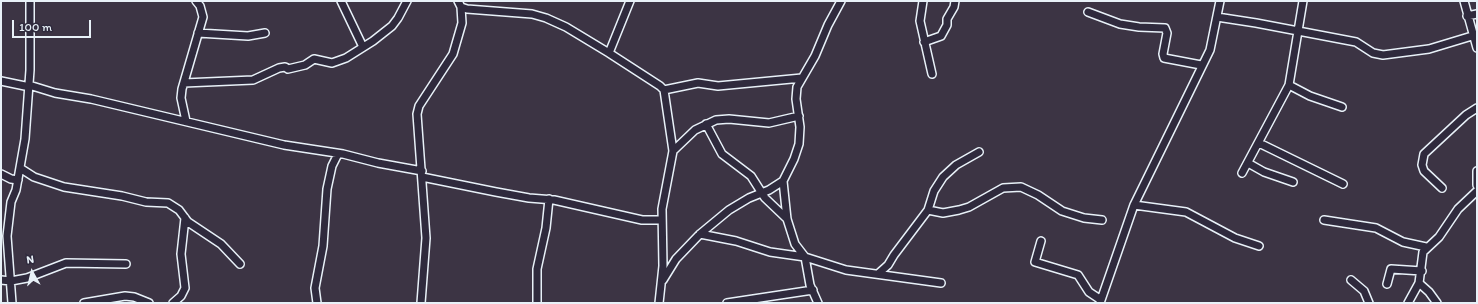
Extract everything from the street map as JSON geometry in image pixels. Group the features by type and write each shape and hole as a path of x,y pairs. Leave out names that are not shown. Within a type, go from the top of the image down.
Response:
{"street":[{"path":"12,303 11,281 4,238 11,202 18,180 25,139 29,85 30,1"},
{"path":"186,121 181,98 202,17 200,6 196,1"},
{"path":"341,1 363,47"},
{"path":"184,83 253,80 279,68 288,69 305,65 314,59 332,63 353,55 392,26 407,1"},
{"path":"608,53 630,1"},
{"path":"818,303 808,277 804,257 795,244 787,219 783,181 799,144 799,116 796,99 797,88 815,56 828,25 841,1"},
{"path":"923,1 920,21 932,74"},
{"path":"924,42 941,36 947,25 946,19 954,7 955,1"},
{"path":"1041,241 1035,262 1073,272 1081,278 1089,292 1101,302 1134,205 1210,50 1220,1"},
{"path":"1242,173 1289,85 1303,1"},
{"path":"1464,1 1472,36 1477,48"},
{"path":"459,4 474,10 532,14 546,18 566,27 664,90 698,83 718,86 802,78"},
{"path":"421,303 426,238 417,114 419,106 453,54 462,23 459,4"},
{"path":"1088,12 1120,24 1139,27 1165,28 1164,58 1202,64"},
{"path":"1467,16 1477,14"},
{"path":"1217,17 1356,42 1373,53 1384,55 1429,49 1472,36"},
{"path":"198,34 248,36 265,33"},
{"path":"1,82 25,86 29,85 55,93 91,99 284,145 338,154 503,194 549,200 642,220 662,220"},
{"path":"1289,85 1310,96 1342,107"},
{"path":"659,303 662,282 662,220 673,151 664,90"},
{"path":"1442,188 1424,171 1422,164 1424,154 1466,115 1477,108"},
{"path":"673,151 695,130 716,120 730,119 769,123 799,116"},
{"path":"706,124 722,154 751,176 768,201 787,219"},
{"path":"1259,143 1343,184"},
{"path":"878,274 888,266 894,255 928,210 934,191 942,177 956,165 978,152"},
{"path":"317,303 315,288 323,246 327,189 332,166 338,154"},
{"path":"1248,163 1264,172 1293,182"},
{"path":"20,168 34,176 64,188 122,196 146,202 168,204 179,210 185,218 216,240 240,264"},
{"path":"1477,171 1477,185"},
{"path":"1,174 11,179 18,180"},
{"path":"662,282 676,259 700,234 729,210 762,192 769,190 783,181"},
{"path":"928,210 943,213 954,211 969,207 1004,188 1021,187 1038,195 1062,211 1084,218 1102,220"},
{"path":"1408,303 1419,283 1422,272 1422,256 1426,247 1439,238 1458,209 1477,190"},
{"path":"537,303 537,269 546,228 549,200"},
{"path":"1134,205 1186,212 1235,238 1259,246"},
{"path":"173,303 181,296 185,288 181,254 185,218"},
{"path":"1324,220 1376,228 1403,242 1426,247"},
{"path":"700,234 736,241 770,252 804,257 846,270 941,283"},
{"path":"1,280 11,281 38,275 66,263 126,264"},
{"path":"1388,284 1391,269 1422,272"},
{"path":"1351,280 1364,290 1369,303"},
{"path":"1419,283 1430,292 1437,303"},
{"path":"726,303 813,290"},
{"path":"84,303 130,297 149,303"}]}
